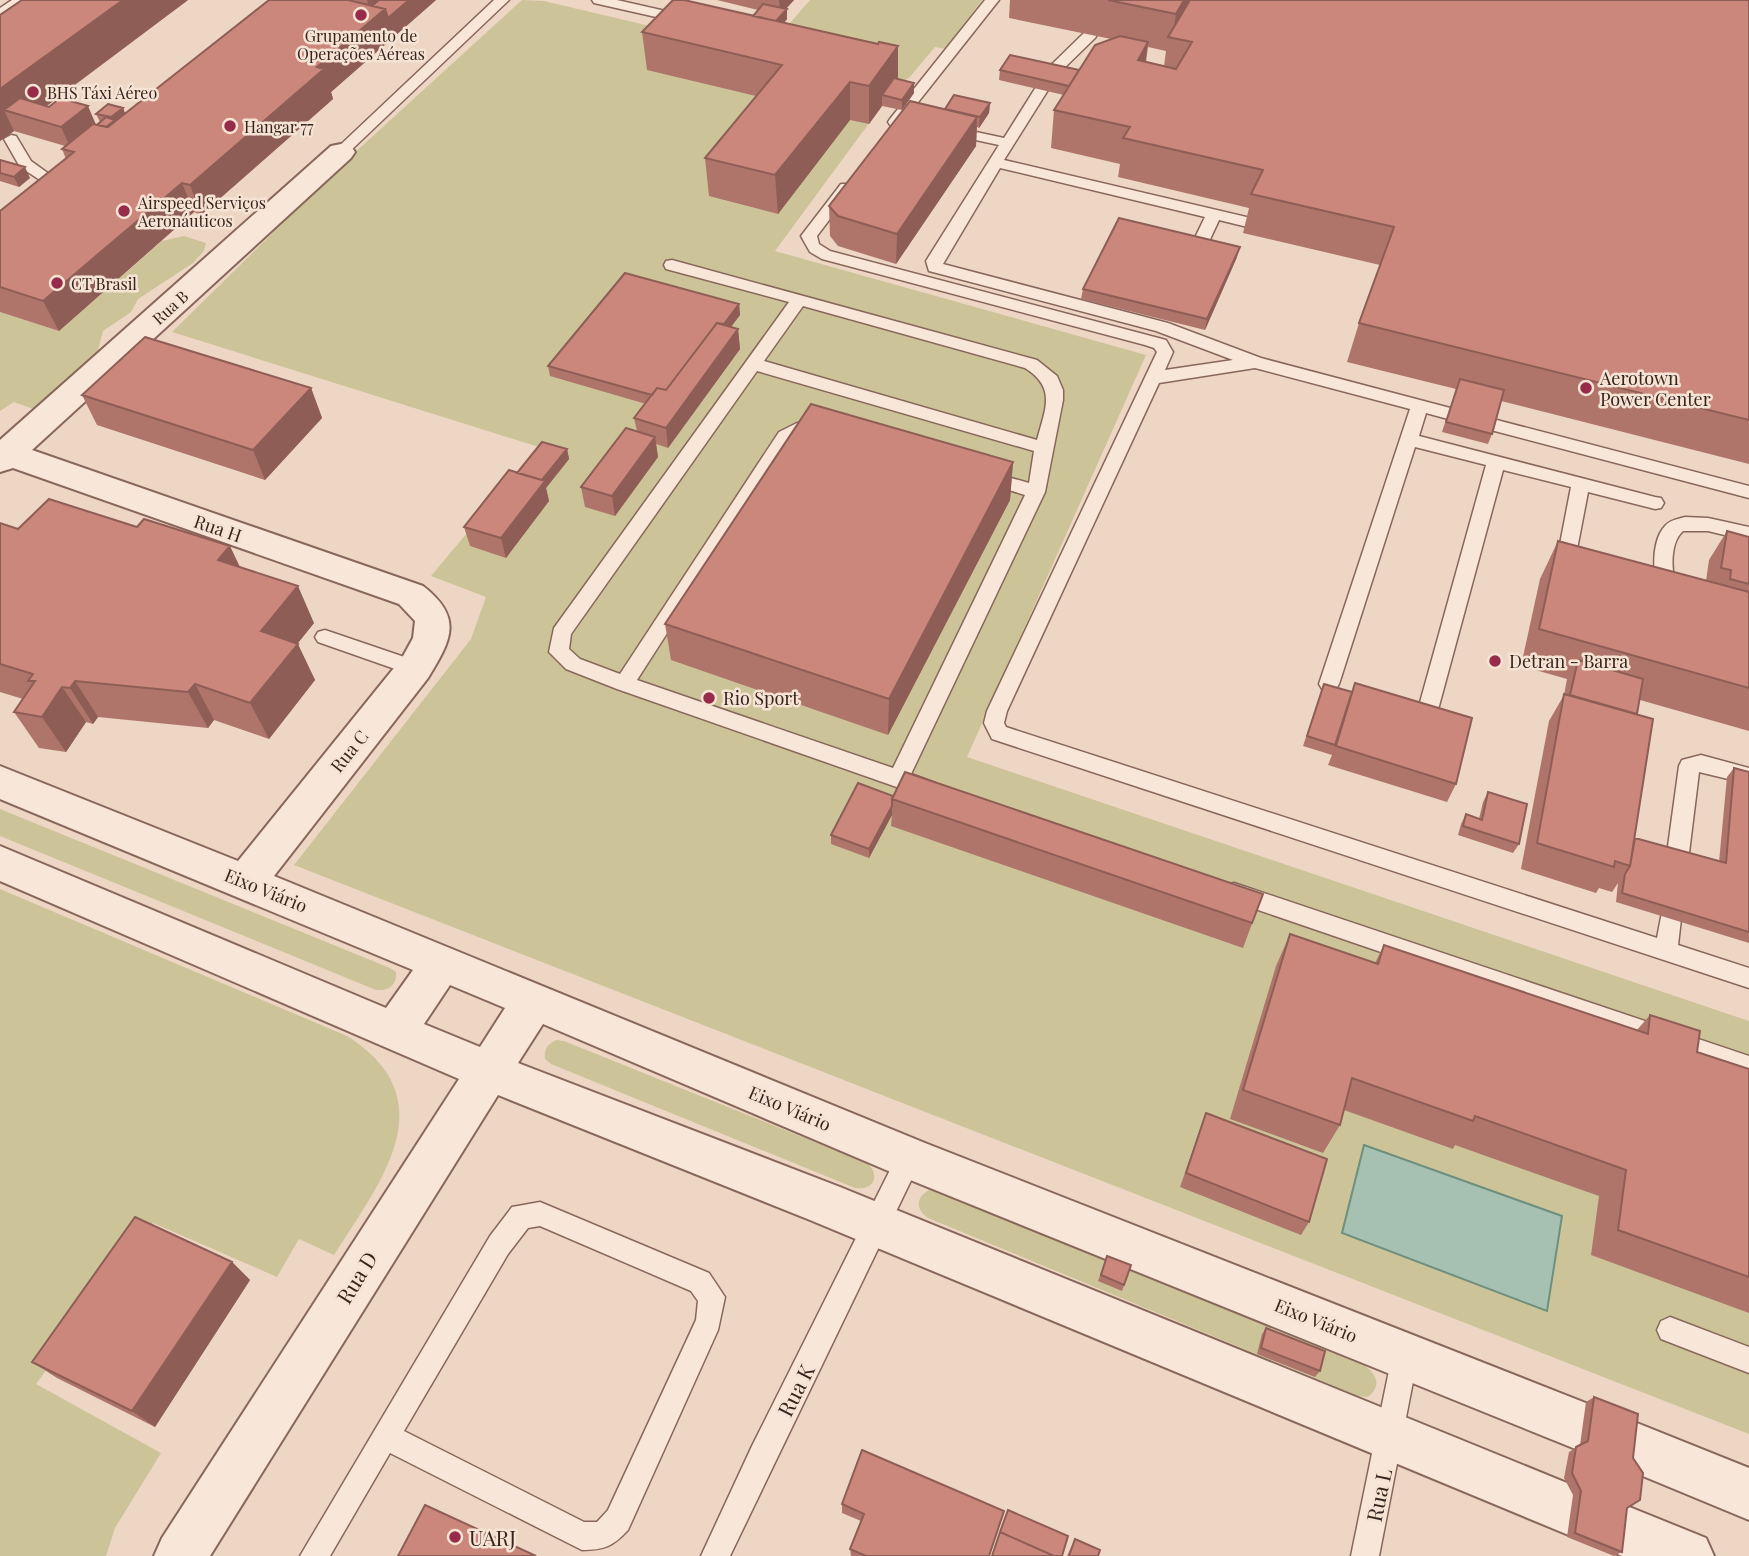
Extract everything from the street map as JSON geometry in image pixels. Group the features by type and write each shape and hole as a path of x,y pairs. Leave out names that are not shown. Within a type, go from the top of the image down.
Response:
{"street":[{"name":"Rua B","path":"3,455 341,152"},
{"name":"Rua H","path":"3,455 411,595 424,603 431,613"},
{"name":"Rua C","path":"245,882 415,668 432,642 434,626 431,613"},
{"name":"Eixo Viário","path":"0,782 534,1000 909,1158 1749,1493"},
{"path":"0,863 488,1071 879,1225 1688,1556"},
{"path":"395,1031 442,962"},
{"name":"Rua D","path":"180,1556 534,1000"}],"lane":[{"path":"0,14 21,0"},
{"path":"341,152 502,0"},
{"path":"599,0 703,24"},
{"path":"881,141 904,120 992,0"},
{"path":"666,16 687,5"},
{"path":"1050,74 1090,35"},
{"path":"1041,90 934,261 935,267 1164,323 1255,362 1448,413"},
{"path":"935,127 1008,143"},
{"path":"0,221 43,187 48,178 25,164 11,139"},
{"path":"996,163 1288,232"},
{"path":"856,174 809,236 810,244 816,251 1160,344 1165,352 997,711 994,723 999,733 1749,978"},
{"path":"1198,248 1214,214"},
{"path":"672,265 1031,364 1044,370 1052,379 1056,391 1036,492 898,779"},
{"path":"799,300 561,633 559,652 573,664 624,684 951,797"},
{"path":"1153,378 1255,362"},
{"path":"754,364 1044,448"},
{"path":"1329,684 1420,405"},
{"path":"1493,425 1749,492"},
{"path":"624,684 785,436 797,429 810,427 835,433"},
{"path":"1409,439 1655,503"},
{"path":"1429,706 1496,461"},
{"path":"965,471 1036,492"},
{"path":"1563,577 1581,483"},
{"path":"1688,609 1669,595 1662,580 1668,535 1673,529 1691,523 1749,534"},
{"path":"325,638 415,668"},
{"path":"1677,861 1689,766 1701,763 1749,776"},
{"path":"1213,885 1749,1067"},
{"path":"1666,953 1670,919"},
{"name":"Rua K","path":"715,1556 742,1493 879,1225 909,1158"},
{"path":"314,1556 385,1436 508,1231 521,1216 540,1214 700,1282 712,1297 709,1321 662,1428 618,1521 603,1536 582,1536 385,1436"},
{"path":"1670,1330 1749,1360"},
{"name":"Rua L","path":"1365,1556 1405,1356"}],"shaded area":[{"name":"Rio Sport","path":"522,0 544,1 764,53 810,0 982,0 946,49 935,47 909,78 898,84 775,251 1146,355 967,757 1749,1021 1749,1434 294,865 471,639 486,597 431,576 539,447 172,332 352,155"},
{"path":"184,236 206,243 204,251 193,263 138,299 131,312 103,331 93,369 36,410 14,402 0,411 0,312 59,331 162,241"},
{"path":"0,809 390,968 396,972 394,984 376,990 0,836"},
{"path":"0,889 347,1036 377,1061 394,1087 399,1114 396,1142 385,1171 334,1255 299,1239 277,1277 153,1223 36,1384 161,1453 115,1528 106,1556 0,1556"},
{"path":"556,1040 867,1163 874,1172 873,1181 867,1187 855,1188 551,1064 545,1059 545,1053 548,1046"},
{"path":"1364,1145 1562,1216 1547,1311 1342,1233"},
{"path":"929,1190 938,1191 1364,1365 1375,1376 1375,1388 1368,1397 1358,1396 928,1218 919,1207 919,1200"}],"building":[{"path":"22,0 123,0 0,89 0,15"},
{"path":"269,0 348,0 385,9 317,67 324,69 190,185 182,183 43,301 0,287 0,211 74,152 62,149 93,124 108,127"},
{"path":"379,0 409,0 388,18 385,9 372,6"},
{"path":"673,0 684,0 878,44 898,46 869,86 850,82 775,175 705,158 782,65 642,32"},
{"path":"1108,0 1184,0 1176,14"},
{"path":"1190,0 1749,0 1749,420 1359,323 1394,227 1251,194 1263,170 1123,138 1130,127 1054,110 1095,45 1120,36 1148,42 1138,60 1176,69 1192,42 1168,37"},
{"path":"763,4 787,9 776,21 753,16"},
{"path":"1010,55 1079,70 1069,86 1000,70"},
{"path":"894,78 914,83 902,100 882,95"},
{"path":"954,95 990,103 980,117 945,109"},
{"path":"20,98 49,107 60,98 88,106 61,127 4,110"},
{"path":"910,101 977,117 897,234 838,216 829,206"},
{"path":"108,104 123,108 111,117 96,114"},
{"path":"106,117 115,120 106,127 97,125"},
{"path":"0,160 25,167 14,177 0,173"},
{"path":"1119,218 1240,247 1207,319 1083,289"},
{"path":"625,273 739,304 724,324 717,323 666,390 657,388 652,395 548,366"},
{"path":"717,323 738,329 666,428 634,418 657,388 666,390"},
{"path":"145,337 311,388 253,450 82,395"},
{"path":"1460,379 1504,390 1492,434 1446,422"},
{"path":"811,404 1013,462 889,699 665,624"},
{"path":"626,428 655,437 612,496 581,487"},
{"path":"542,442 567,449 542,480 517,473"},
{"path":"509,470 545,481 501,538 464,527"},
{"path":"49,499 137,527 144,519 230,546 218,560 298,586 261,631 298,644 250,703 195,684 188,692 75,681 70,688 62,687 42,717 14,712 35,681 28,681 33,674 0,664 0,523 18,529"},
{"path":"1727,531 1749,537 1749,584 1730,579 1731,570 1721,568"},
{"path":"1558,541 1749,592 1749,688 1539,629"},
{"path":"1578,660 1643,679 1637,714 1570,695"},
{"path":"1355,683 1472,718 1456,784 1336,746"},
{"path":"1324,684 1352,692 1335,745 1307,736"},
{"path":"1564,694 1653,719 1630,866 1615,861 1614,867 1537,843"},
{"path":"1734,768 1749,772 1749,932 1622,893 1635,838 1726,863"},
{"path":"905,772 1263,894 1252,923 892,799"},
{"path":"858,783 893,796 892,806 869,849 831,835"},
{"path":"1488,792 1527,804 1519,844 1463,826 1466,814 1482,820"},
{"path":"1290,934 1378,964 1384,945 1648,1034 1650,1015 1700,1031 1697,1052 1749,1069 1749,1277 1618,1230 1626,1170 1475,1116 1473,1121 1352,1078 1340,1125 1243,1090"},
{"path":"1206,1113 1327,1159 1309,1222 1186,1173"},
{"path":"135,1217 232,1262 132,1411 32,1362"},
{"path":"1107,1256 1131,1265 1124,1285 1101,1275"},
{"path":"1266,1328 1325,1351 1320,1371 1261,1348"},
{"path":"1594,1397 1638,1414 1633,1458 1643,1473 1640,1500 1627,1508 1622,1552 1575,1533 1581,1491 1572,1473 1576,1447 1588,1441"},
{"path":"862,1450 1004,1511 989,1556 866,1556 850,1549 864,1514 842,1504"},
{"path":"425,1505 536,1556 398,1556"},
{"path":"1008,1510 1068,1536 1062,1556 1054,1556 1000,1532"},
{"path":"1000,1532 1054,1556 992,1556"},
{"path":"1075,1539 1100,1550 1098,1556 1069,1556"}],"place":[{"name":"Grupamento de Operações Aéreas","path":"361,15"},
{"name":"BHS Táxi Aéreo","path":"33,92"},
{"name":"Hangar 77","path":"230,126"},
{"name":"Airspeed Serviços Aeronáuticos","path":"124,211"},
{"name":"CT Brasil","path":"57,283"},
{"name":"Aerotown Power Center","path":"1586,388"},
{"name":"Detran - Barra","path":"1495,661"},
{"name":"Rio Sport","path":"709,698"},
{"name":"UARJ","path":"455,1537"}]}
